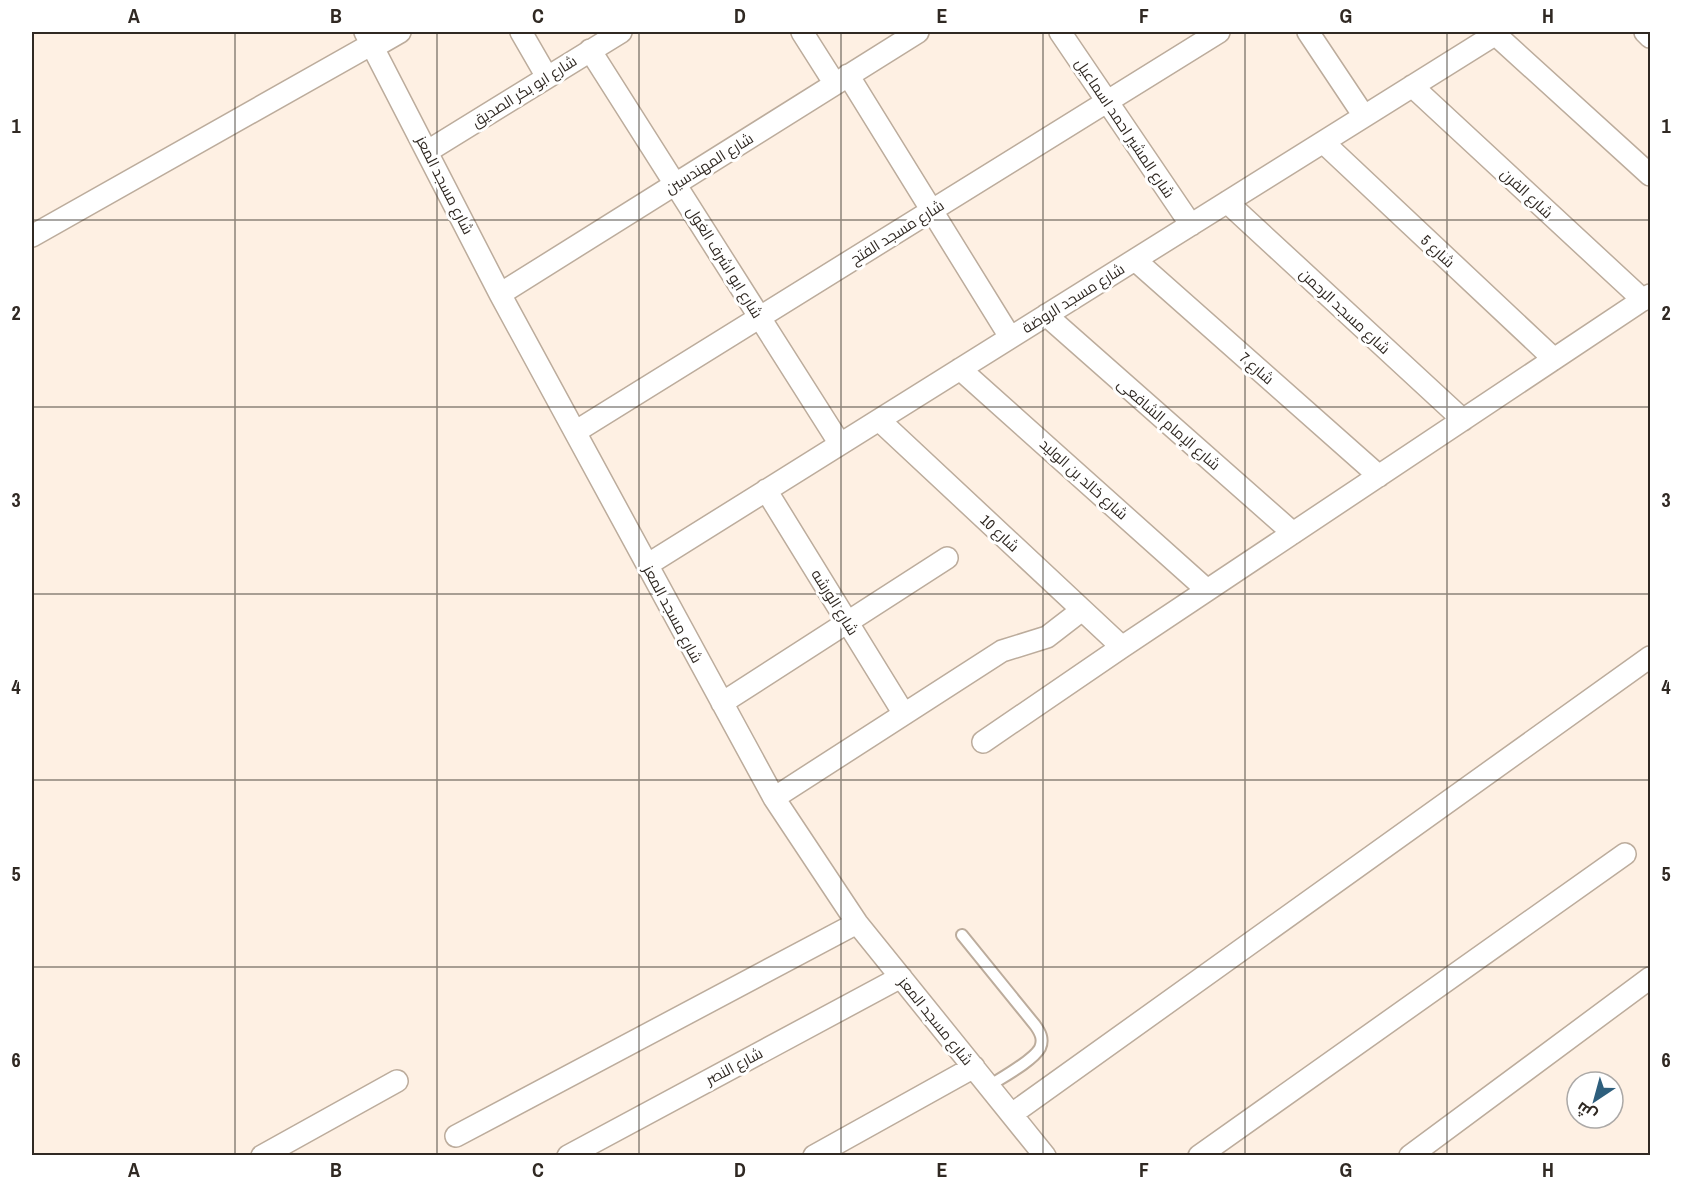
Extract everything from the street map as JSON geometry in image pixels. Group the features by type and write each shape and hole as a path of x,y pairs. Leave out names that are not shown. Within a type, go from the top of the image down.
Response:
{"street":[{"path":"32,236 370,41 400,32"},
{"path":"521,32 547,77"},
{"name":"شارع ابو بكر الصديق","path":"428,151 621,32"},
{"path":"802,32 842,80 932,210 1011,337"},
{"name":"شارع المهندسين","path":"500,294 918,32"},
{"name":"شارع المشير احمد اسماعيل","path":"1060,32 1191,225"},
{"name":"شارع مسجد الفتح","path":"575,432 1219,32"},
{"path":"1308,32 1364,116"},
{"path":"1645,32 1650,37"},
{"path":"1497,33 1650,175"},
{"name":"شارع مسجد الروضة","path":"647,565 1497,33"},
{"name":"شارع مسجد المعز","path":"370,41 500,294 774,798 857,923 1045,1155"},
{"name":"شارع ابو اشرف الغول","path":"590,50 840,444"},
{"name":"شارع الفرن","path":"1412,86 1647,298"},
{"name":"شارع 5","path":"1323,142 1554,359"},
{"name":"شارع مسجد الرحمن","path":"1227,202 1463,420"},
{"name":"شارع 7","path":"1135,260 1378,476"},
{"path":"983,742 1207,590 1647,298"},
{"name":"شارع الإمام الشافعى","path":"1046,315 1293,533"},
{"name":"شارع خالد بن الوليد","path":"960,369 1207,590"},
{"name":"شارع 10","path":"879,420 1122,647"},
{"name":"شارع الورشه","path":"766,490 904,714"},
{"path":"722,703 947,558"},
{"path":"774,798 1002,651 1047,637 1083,610"},
{"path":"1012,1114 1648,665"},
{"path":"1199,1155 1625,854"},
{"path":"456,1136 857,923"},
{"name":"شارع النصر","path":"568,1155 901,978"},
{"path":"1410,1155 1650,978"},
{"path":"814,1155 974,1067"},
{"path":"262,1155 397,1081"}],"lane":[{"path":"962,935 1041,1035 1040,1047 1032,1056 989,1086"}]}
